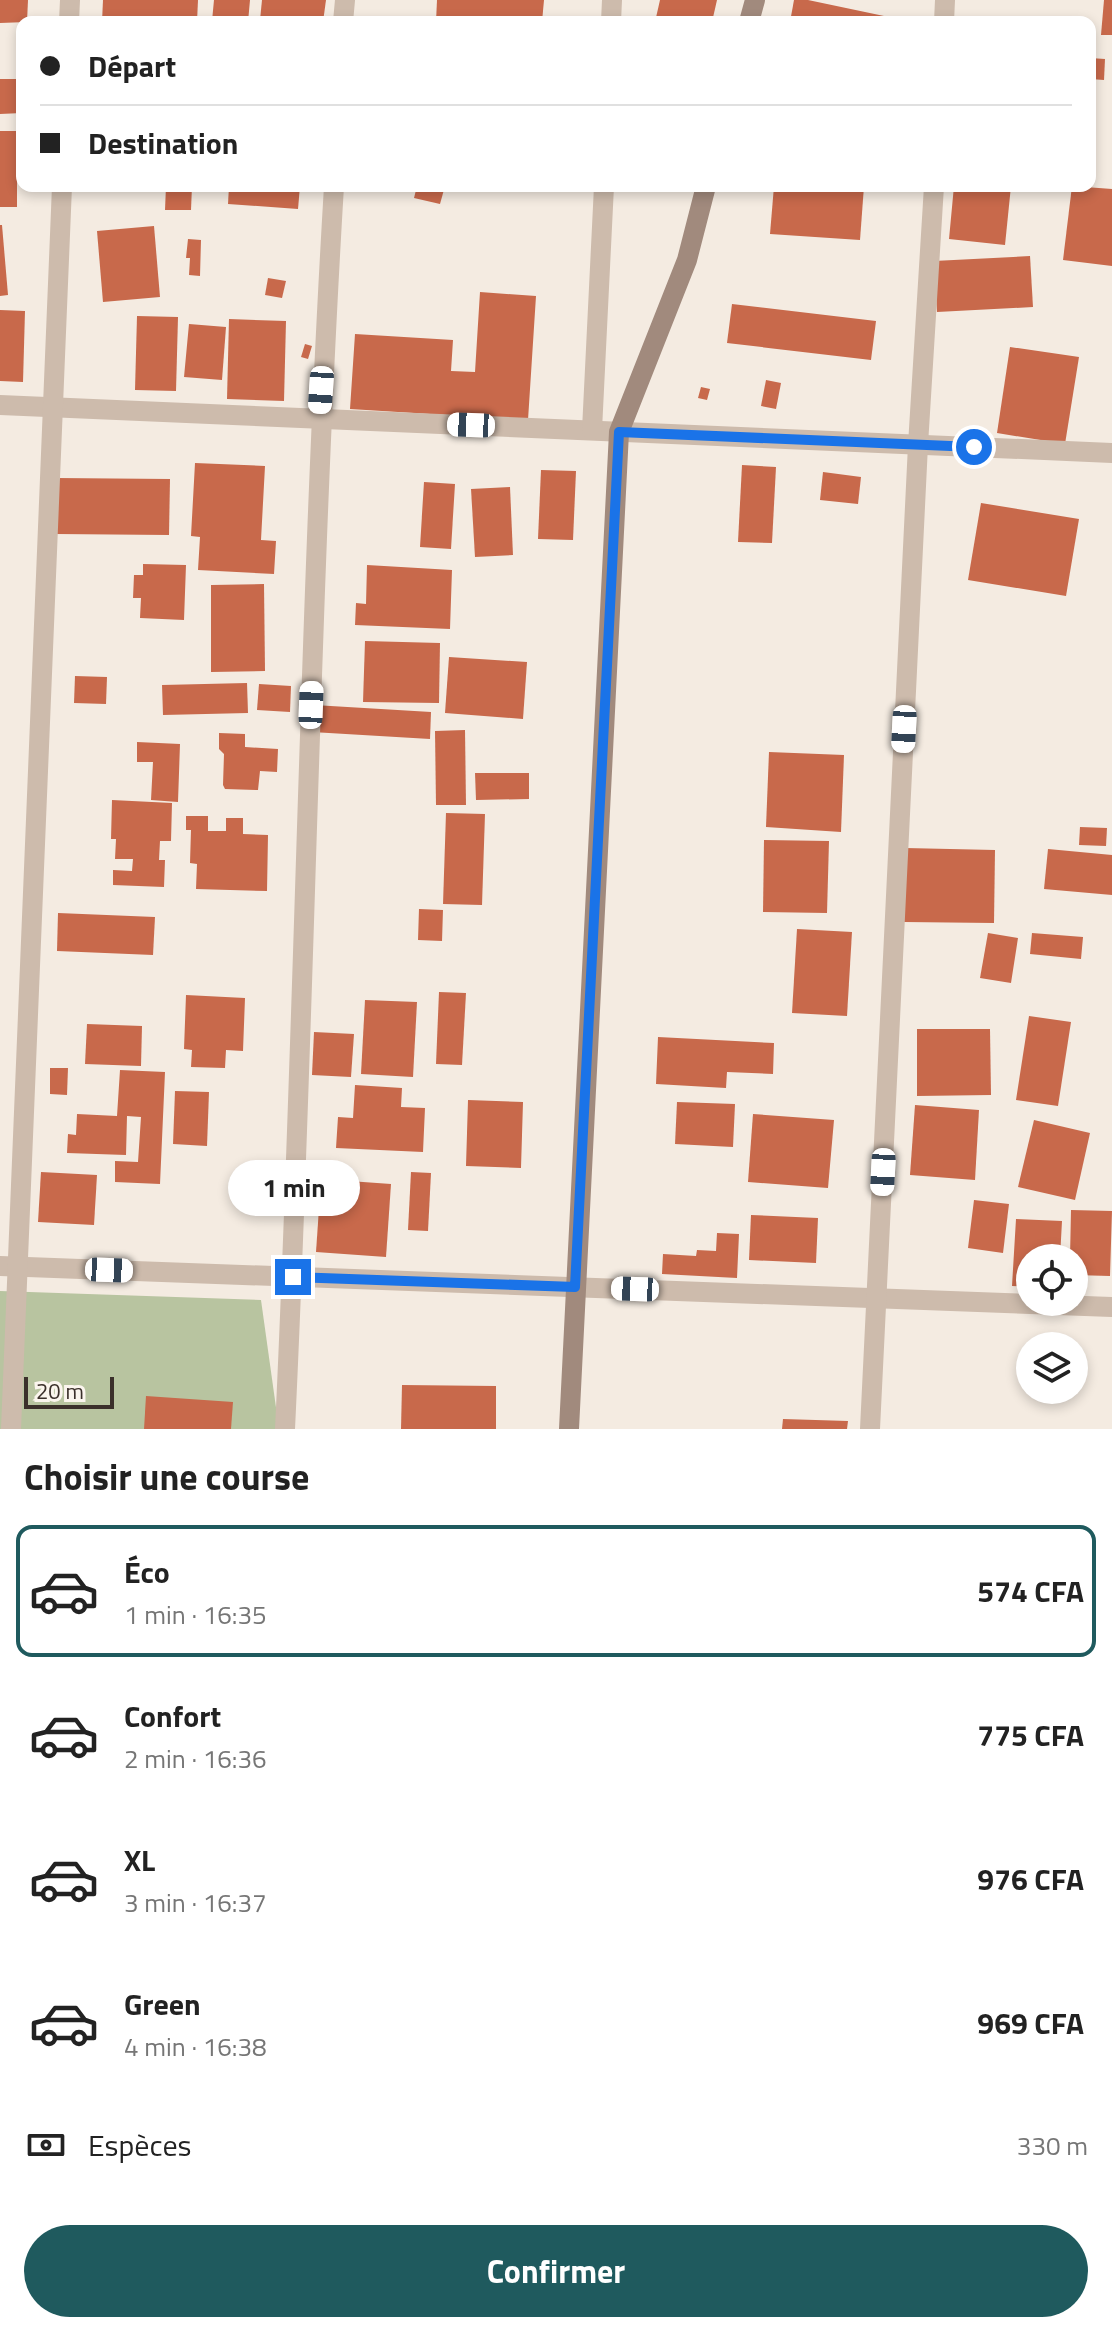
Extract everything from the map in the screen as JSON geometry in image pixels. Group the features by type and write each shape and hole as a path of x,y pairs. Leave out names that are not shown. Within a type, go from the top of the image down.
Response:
{"street":[{"path":"11,1429 9,1266 62,192"},
{"path":"285,1429 293,1277 320,419 334,192"},
{"path":"592,430 604,192"},
{"path":"569,1429 619,432 687,260 704,192"},
{"path":"870,1429 918,445 934,192"},
{"path":"0,405 1112,453"},
{"path":"9,1266 1112,1307"}],"green space":[{"path":"0,1291 261,1300 279,1429 0,1429"}],"building":[{"path":"0,0 28,0 27,16 16,16 16,22 0,23"},
{"path":"103,0 198,0 197,16 102,16"},
{"path":"214,0 250,0 249,16 212,16"},
{"path":"262,0 326,0 324,16 260,16"},
{"path":"437,0 544,0 543,16 436,16"},
{"path":"660,0 717,0 713,16 656,16"},
{"path":"794,0 808,0 884,16 791,16"},
{"path":"1104,0 1112,0 1112,35 1101,35"},
{"path":"1096,58 1105,59 1104,80 1096,79"},
{"path":"0,79 16,79 16,113 0,114"},
{"path":"0,131 16,131 17,207 0,207"},
{"path":"1112,189 1112,266 1063,260 1071,192"},
{"path":"166,192 192,192 191,210 165,210"},
{"path":"229,192 299,192 298,209 228,204"},
{"path":"416,192 443,192 440,204 414,198"},
{"path":"774,192 864,192 860,240 770,234"},
{"path":"953,192 1010,192 1005,245 949,239"},
{"path":"0,225 8,295 0,296"},
{"path":"154,226 160,297 103,302 97,231"},
{"path":"188,239 201,240 200,276 189,275 190,258 186,258"},
{"path":"1030,256 1033,307 937,312 934,261"},
{"path":"268,278 286,281 282,298 265,295"},
{"path":"480,292 536,296 528,420 350,409 355,334 453,340 451,371 475,372"},
{"path":"732,304 876,321 871,360 727,343"},
{"path":"0,310 25,311 23,382 0,381"},
{"path":"137,316 178,317 176,391 135,390"},
{"path":"229,319 286,321 284,401 227,399"},
{"path":"189,324 226,327 222,380 184,377"},
{"path":"305,344 312,346 308,359 301,357"},
{"path":"1010,347 1079,357 1065,444 997,433"},
{"path":"766,380 781,383 776,409 761,406"},
{"path":"701,387 710,389 707,400 698,398"},
{"path":"195,463 265,466 261,540 276,541 274,574 198,570 200,537 191,536"},
{"path":"742,465 776,467 772,543 738,542"},
{"path":"541,470 576,471 573,540 538,539"},
{"path":"823,472 861,477 858,504 820,500"},
{"path":"56,478 170,479 169,535 56,534"},
{"path":"424,482 455,484 451,549 420,547"},
{"path":"510,487 513,555 475,557 471,489"},
{"path":"981,503 1079,519 1066,596 968,580"},
{"path":"143,564 186,565 184,620 140,618 141,598 133,598 134,575 143,575"},
{"path":"367,565 452,570 450,629 355,625 356,603 366,604"},
{"path":"264,584 265,671 211,672 211,585"},
{"path":"365,641 440,643 439,703 363,702"},
{"path":"449,657 527,662 523,719 445,713"},
{"path":"75,676 107,677 106,704 74,703"},
{"path":"247,683 248,713 163,715 162,685"},
{"path":"259,684 291,686 290,712 257,710"},
{"path":"314,705 431,712 430,739 312,732"},
{"path":"465,730 466,805 436,805 435,731"},
{"path":"219,733 245,734 245,747 278,749 277,772 260,771 258,790 225,789 224,754 219,749"},
{"path":"137,742 180,744 178,802 151,800 153,762 137,762"},
{"path":"769,752 844,755 841,832 766,827"},
{"path":"475,773 529,773 529,799 476,800"},
{"path":"112,800 172,803 171,841 160,841 159,860 165,860 164,887 113,885 113,870 132,871 133,859 115,859 116,839 111,839"},
{"path":"446,813 485,814 482,905 443,904"},
{"path":"186,816 208,816 208,831 226,831 226,818 243,818 243,834 268,835 267,891 196,889 197,864 190,863 191,830 186,830"},
{"path":"1080,827 1107,828 1106,846 1079,845"},
{"path":"764,840 829,841 827,913 763,912"},
{"path":"905,848 995,850 994,923 904,922"},
{"path":"1048,849 1112,855 1112,895 1044,889"},
{"path":"419,909 443,910 442,941 418,940"},
{"path":"58,913 155,917 153,955 57,951"},
{"path":"797,929 852,932 847,1016 792,1013"},
{"path":"988,933 1018,938 1011,983 980,978"},
{"path":"1032,933 1083,937 1081,959 1030,954"},
{"path":"439,992 466,993 462,1065 436,1064"},
{"path":"186,995 245,998 243,1051 226,1050 225,1068 191,1067 192,1050 184,1049"},
{"path":"365,1000 417,1002 413,1077 361,1074"},
{"path":"1029,1016 1071,1022 1058,1106 1016,1100"},
{"path":"87,1024 142,1026 141,1066 85,1064"},
{"path":"917,1029 990,1029 991,1095 917,1096"},
{"path":"314,1032 354,1034 351,1077 312,1075"},
{"path":"658,1037 774,1043 773,1074 727,1072 726,1088 656,1084"},
{"path":"50,1068 68,1068 67,1095 50,1094"},
{"path":"120,1070 165,1072 160,1184 115,1182 115,1161 138,1162 141,1117 127,1116 126,1155 67,1153 68,1134 76,1135 77,1114 117,1116"},
{"path":"355,1085 402,1088 401,1107 425,1108 423,1152 336,1148 338,1117 353,1118"},
{"path":"175,1091 209,1092 207,1146 173,1144"},
{"path":"468,1100 523,1102 521,1168 466,1166"},
{"path":"677,1102 735,1104 733,1147 675,1144"},
{"path":"915,1105 979,1110 975,1180 910,1175"},
{"path":"753,1114 834,1120 828,1188 748,1182"},
{"path":"1034,1120 1090,1133 1075,1200 1018,1187"},
{"path":"41,1172 97,1175 94,1225 38,1222"},
{"path":"411,1172 431,1173 428,1231 408,1230"},
{"path":"321,1179 391,1184 386,1257 316,1252"},
{"path":"974,1200 1009,1204 1003,1253 968,1248"},
{"path":"1071,1210 1112,1211 1110,1276 1088,1275 1088,1244 1070,1244"},
{"path":"751,1215 818,1218 816,1263 749,1260"},
{"path":"1016,1219 1062,1221 1061,1244 1016,1244 1016,1286 1012,1286"},
{"path":"717,1233 739,1234 737,1278 662,1274 663,1254 696,1256 697,1250 716,1251"},
{"path":"402,1385 496,1386 496,1429 401,1429"},
{"path":"146,1396 233,1402 231,1429 144,1429"},
{"path":"783,1419 848,1421 847,1429 782,1429"}],"route":[{"path":"293,1277 575,1287 619,432 974,447"}]}
